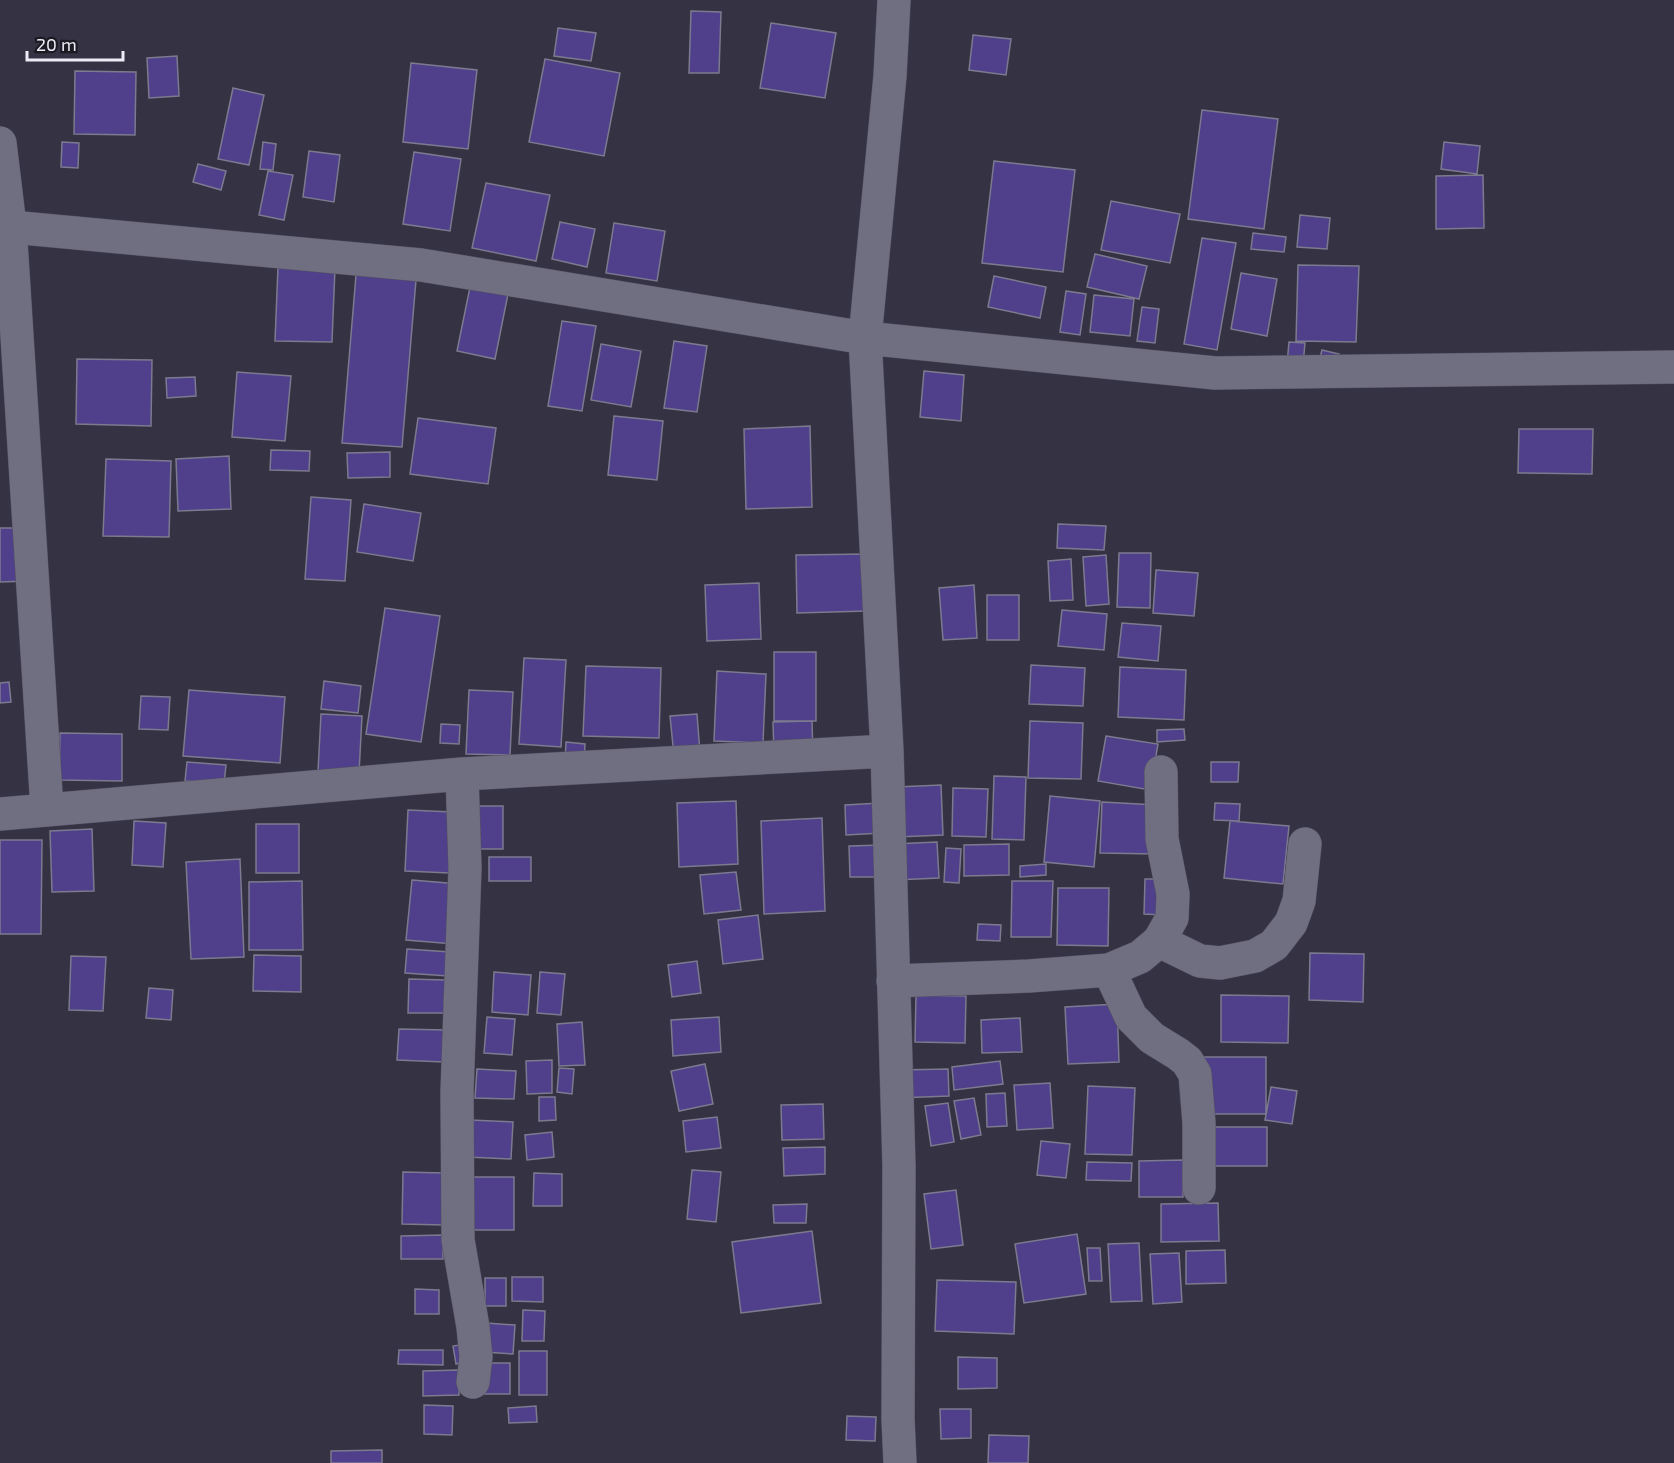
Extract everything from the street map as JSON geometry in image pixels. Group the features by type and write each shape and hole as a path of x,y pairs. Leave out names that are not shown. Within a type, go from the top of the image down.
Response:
{"street":[{"path":"894,0 890,76 865,338 887,751 899,1166 898,1419 900,1463"},
{"path":"0,142 47,809"},
{"path":"5,226 421,265 865,338 1215,373 1674,367"},
{"path":"0,814 462,774 887,751"},
{"path":"893,981 1029,976 1109,970 1140,957 1160,941 1172,918 1173,894 1162,839 1161,772"},
{"path":"462,774 465,868 457,1092 458,1240 476,1357 473,1382"},
{"path":"1160,941 1200,962 1220,963 1255,956 1274,945 1291,922 1299,901 1305,844"},
{"path":"1109,970 1131,1017 1152,1038 1187,1061 1195,1074 1199,1123 1199,1188"}],"building":[{"path":"691,11 721,12 719,73 689,73"},
{"path":"771,23 836,33 825,98 760,88"},
{"path":"558,28 596,33 591,61 554,56"},
{"path":"973,35 1011,39 1006,75 969,70"},
{"path":"177,56 179,96 149,98 147,58"},
{"path":"545,59 620,73 604,156 529,142"},
{"path":"411,63 477,70 468,149 403,142"},
{"path":"75,71 136,72 135,135 74,134"},
{"path":"233,88 264,95 249,165 218,159"},
{"path":"1202,110 1278,119 1264,229 1188,219"},
{"path":"62,142 79,143 78,168 61,167"},
{"path":"263,142 276,144 273,170 260,169"},
{"path":"1444,142 1480,146 1477,174 1441,169"},
{"path":"309,151 340,155 334,202 303,197"},
{"path":"414,152 461,159 450,231 403,224"},
{"path":"994,161 1075,170 1063,272 982,263"},
{"path":"198,164 226,171 221,190 193,182"},
{"path":"268,171 293,175 284,220 259,215"},
{"path":"1483,175 1484,228 1436,229 1436,176"},
{"path":"486,183 550,195 536,261 472,248"},
{"path":"1111,201 1180,214 1170,263 1101,250"},
{"path":"1300,215 1330,218 1327,249 1297,247"},
{"path":"560,222 595,229 587,267 552,259"},
{"path":"614,223 665,231 657,281 606,273"},
{"path":"1253,233 1286,237 1284,252 1251,249"},
{"path":"1202,238 1236,243 1217,350 1184,344"},
{"path":"1095,254 1147,266 1139,299 1087,287"},
{"path":"1298,265 1359,266 1356,342 1296,341"},
{"path":"278,267 335,268 332,342 275,341"},
{"path":"1241,273 1277,279 1267,336 1231,329"},
{"path":"356,275 416,280 402,447 342,443"},
{"path":"994,276 1046,287 1040,318 988,307"},
{"path":"470,287 508,294 495,359 457,351"},
{"path":"1066,291 1086,294 1080,335 1060,332"},
{"path":"1094,295 1134,299 1130,336 1090,332"},
{"path":"1142,307 1159,309 1155,343 1137,341"},
{"path":"562,321 596,326 582,411 548,406"},
{"path":"674,341 707,346 697,412 664,408"},
{"path":"1289,342 1305,343 1303,365 1287,364"},
{"path":"601,344 641,351 631,407 591,400"},
{"path":"1322,350 1339,354 1335,369 1318,365"},
{"path":"77,359 152,360 151,426 76,424"},
{"path":"924,371 964,375 961,421 920,417"},
{"path":"237,372 291,376 285,441 232,437"},
{"path":"195,377 196,396 167,398 166,378"},
{"path":"614,416 663,421 657,480 608,475"},
{"path":"418,418 496,428 488,484 410,474"},
{"path":"810,426 812,507 746,509 744,429"},
{"path":"1519,429 1593,429 1592,474 1518,473"},
{"path":"271,450 310,451 309,471 270,470"},
{"path":"390,452 390,477 348,478 347,453"},
{"path":"229,456 231,509 178,511 176,459"},
{"path":"106,459 171,461 169,537 103,536"},
{"path":"311,497 351,500 345,581 305,579"},
{"path":"364,504 421,513 413,561 357,552"},
{"path":"1058,524 1106,526 1104,550 1057,548"},
{"path":"0,528 28,528 28,581 0,582"},
{"path":"1119,553 1151,553 1150,608 1117,607"},
{"path":"867,554 867,611 797,613 796,555"},
{"path":"1106,555 1109,604 1086,606 1083,557"},
{"path":"1071,559 1073,600 1050,601 1048,561"},
{"path":"1156,570 1198,573 1194,616 1153,613"},
{"path":"759,583 761,639 707,641 705,585"},
{"path":"974,585 977,638 943,640 939,588"},
{"path":"987,595 1019,595 1019,640 987,640"},
{"path":"385,608 440,616 421,742 366,734"},
{"path":"1062,610 1107,614 1104,650 1058,646"},
{"path":"1122,623 1161,626 1158,661 1118,657"},
{"path":"774,652 816,652 816,721 774,721"},
{"path":"524,658 566,660 561,747 519,744"},
{"path":"1031,665 1085,668 1083,706 1029,704"},
{"path":"586,666 661,668 659,738 583,736"},
{"path":"1120,667 1186,670 1184,720 1118,717"},
{"path":"717,671 766,674 763,743 714,741"},
{"path":"324,681 361,686 358,713 321,709"},
{"path":"9,682 11,702 0,703 0,683"},
{"path":"189,690 285,697 280,763 183,756"},
{"path":"469,690 513,692 510,755 466,754"},
{"path":"141,696 170,697 168,730 139,729"},
{"path":"321,714 362,716 359,773 318,771"},
{"path":"697,714 700,753 674,756 670,716"},
{"path":"812,721 813,754 774,755 773,722"},
{"path":"1030,721 1083,723 1081,779 1028,778"},
{"path":"441,724 460,725 459,744 440,743"},
{"path":"1184,729 1185,740 1157,742 1157,730"},
{"path":"60,733 122,734 122,781 59,780"},
{"path":"1106,736 1158,744 1150,790 1098,781"},
{"path":"566,742 585,744 584,764 565,762"},
{"path":"187,762 226,765 224,784 185,781"},
{"path":"1211,762 1239,762 1238,782 1211,782"},
{"path":"994,776 1026,777 1024,840 992,839"},
{"path":"941,785 943,835 898,837 896,787"},
{"path":"953,788 988,789 986,837 952,836"},
{"path":"1050,796 1100,801 1094,867 1044,862"},
{"path":"736,801 738,864 679,867 677,803"},
{"path":"1102,802 1157,805 1156,854 1100,853"},
{"path":"880,803 882,833 846,835 845,805"},
{"path":"1215,803 1240,804 1239,821 1214,820"},
{"path":"476,806 503,806 503,849 477,849"},
{"path":"408,810 452,812 449,873 405,871"},
{"path":"822,818 825,911 764,914 761,821"},
{"path":"134,821 166,823 163,867 132,865"},
{"path":"1230,821 1289,826 1283,884 1224,878"},
{"path":"256,824 299,824 299,873 256,873"},
{"path":"92,829 94,891 52,892 50,831"},
{"path":"0,840 42,840 41,934 0,934"},
{"path":"937,842 939,878 895,880 893,844"},
{"path":"1009,844 1009,875 964,876 964,845"},
{"path":"882,845 882,877 850,877 849,846"},
{"path":"946,848 961,849 959,883 944,882"},
{"path":"489,857 531,857 531,881 489,881"},
{"path":"240,859 244,957 191,959 186,862"},
{"path":"1046,864 1046,875 1020,877 1020,866"},
{"path":"736,872 741,910 704,914 700,875"},
{"path":"1145,879 1163,879 1162,915 1144,914"},
{"path":"412,880 459,884 454,944 406,940"},
{"path":"302,881 303,950 249,950 249,882"},
{"path":"1012,881 1053,881 1051,937 1011,937"},
{"path":"1058,888 1109,888 1108,946 1057,945"},
{"path":"758,915 763,959 723,964 718,920"},
{"path":"978,924 1001,925 1000,941 977,940"},
{"path":"407,949 450,952 448,976 405,973"},
{"path":"1310,953 1364,954 1363,1002 1309,1000"},
{"path":"254,955 301,956 301,992 253,991"},
{"path":"71,956 106,957 103,1011 69,1010"},
{"path":"697,961 701,993 672,997 668,965"},
{"path":"494,972 531,975 528,1015 492,1012"},
{"path":"540,972 565,974 561,1015 537,1013"},
{"path":"409,979 445,980 444,1013 408,1013"},
{"path":"149,988 173,990 171,1020 146,1018"},
{"path":"916,995 966,996 965,1043 915,1042"},
{"path":"1221,995 1289,996 1288,1043 1221,1042"},
{"path":"1117,1004 1119,1062 1068,1064 1065,1007"},
{"path":"487,1017 515,1019 512,1055 484,1053"},
{"path":"719,1017 721,1052 673,1056 671,1020"},
{"path":"1020,1018 1022,1052 982,1053 981,1020"},
{"path":"582,1022 585,1065 559,1066 557,1024"},
{"path":"399,1029 446,1030 444,1062 397,1060"},
{"path":"1203,1057 1266,1057 1266,1114 1203,1114"},
{"path":"552,1060 552,1093 527,1094 526,1061"},
{"path":"1000,1061 1003,1084 954,1090 952,1067"},
{"path":"705,1064 713,1104 679,1111 671,1071"},
{"path":"559,1068 574,1069 572,1094 557,1092"},
{"path":"477,1069 516,1071 514,1099 475,1098"},
{"path":"948,1069 949,1096 898,1098 897,1070"},
{"path":"1050,1083 1053,1128 1017,1130 1014,1085"},
{"path":"1088,1086 1135,1088 1132,1155 1085,1154"},
{"path":"1271,1087 1297,1091 1292,1124 1265,1120"},
{"path":"1005,1093 1007,1126 987,1127 986,1094"},
{"path":"539,1097 555,1097 556,1120 539,1121"},
{"path":"974,1098 981,1135 961,1139 954,1101"},
{"path":"948,1103 954,1142 931,1146 925,1106"},
{"path":"823,1104 824,1139 782,1140 781,1105"},
{"path":"717,1117 721,1148 686,1152 683,1121"},
{"path":"470,1120 513,1122 511,1159 467,1157"},
{"path":"1213,1127 1267,1127 1267,1166 1213,1166"},
{"path":"552,1132 554,1157 527,1160 525,1135"},
{"path":"1041,1141 1070,1144 1066,1178 1037,1175"},
{"path":"825,1147 825,1174 784,1176 783,1148"},
{"path":"1183,1160 1183,1197 1139,1197 1139,1161"},
{"path":"1087,1162 1132,1163 1131,1181 1086,1180"},
{"path":"692,1170 721,1172 716,1222 687,1219"},
{"path":"403,1172 445,1173 444,1225 402,1224"},
{"path":"534,1173 562,1174 562,1206 533,1206"},
{"path":"469,1177 514,1177 514,1230 469,1230"},
{"path":"956,1190 963,1245 931,1249 924,1194"},
{"path":"1218,1203 1219,1241 1161,1242 1161,1204"},
{"path":"807,1204 806,1223 774,1223 773,1205"},
{"path":"812,1231 821,1303 741,1313 732,1242"},
{"path":"1077,1234 1086,1294 1024,1303 1015,1244"},
{"path":"443,1235 443,1259 401,1259 401,1236"},
{"path":"1139,1243 1142,1301 1111,1302 1108,1244"},
{"path":"1087,1248 1100,1248 1102,1281 1089,1281"},
{"path":"1225,1250 1226,1283 1186,1284 1186,1251"},
{"path":"1179,1253 1182,1302 1153,1304 1150,1254"},
{"path":"512,1277 543,1277 543,1302 512,1301"},
{"path":"485,1278 506,1278 506,1306 485,1306"},
{"path":"937,1280 1016,1282 1014,1334 935,1331"},
{"path":"415,1289 439,1290 439,1314 415,1314"},
{"path":"523,1310 545,1311 544,1341 522,1341"},
{"path":"486,1323 515,1325 513,1354 484,1352"},
{"path":"465,1344 468,1361 456,1364 453,1346"},
{"path":"399,1350 443,1350 443,1365 398,1364"},
{"path":"519,1351 547,1351 547,1395 519,1395"},
{"path":"958,1357 997,1358 997,1388 958,1389"},
{"path":"482,1363 510,1363 510,1394 482,1394"},
{"path":"459,1370 459,1395 423,1396 423,1371"},
{"path":"424,1405 453,1406 452,1435 424,1434"},
{"path":"536,1406 537,1422 509,1423 508,1408"},
{"path":"940,1409 971,1409 971,1438 941,1439"},
{"path":"847,1416 876,1417 875,1441 846,1440"},
{"path":"989,1435 1029,1436 1028,1463 988,1463"},
{"path":"382,1450 382,1463 331,1463 331,1451"}]}
